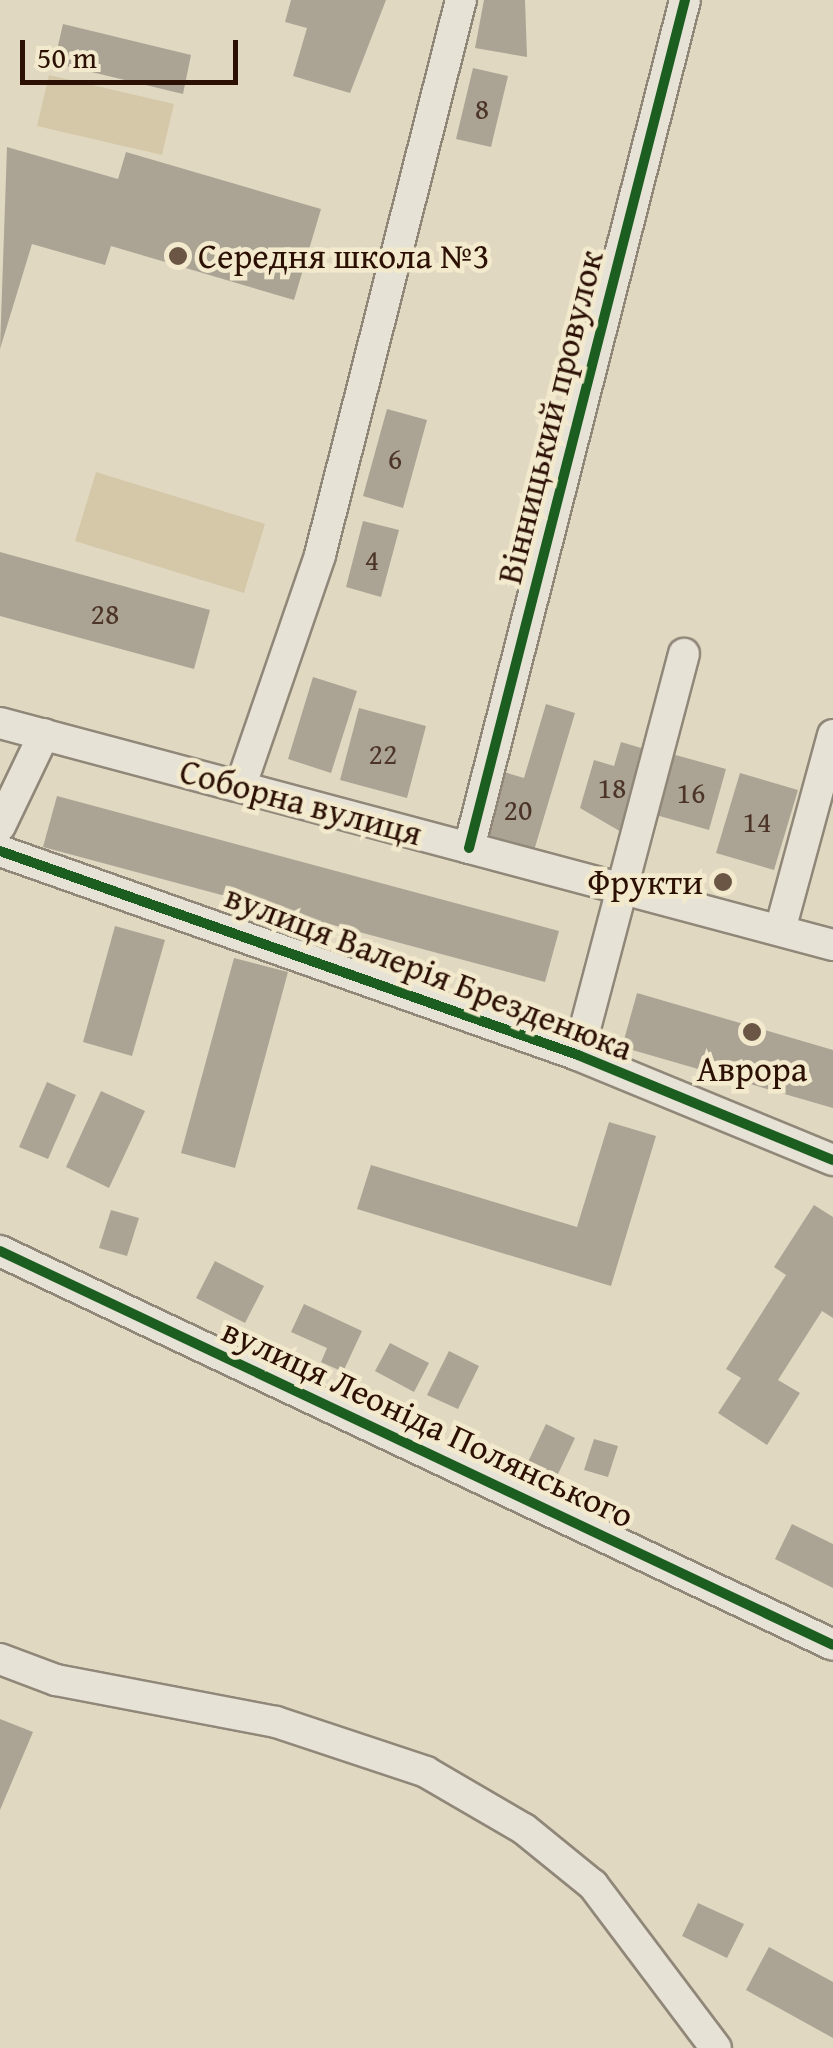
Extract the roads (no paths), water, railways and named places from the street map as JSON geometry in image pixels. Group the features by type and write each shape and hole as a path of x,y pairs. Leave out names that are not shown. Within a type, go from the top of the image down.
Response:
{"street":[{"path":"241,785 320,555 462,0"},
{"name":"Вінницький провулок","path":"469,848 685,0"},
{"path":"578,1055 684,654"},
{"name":"Соборна вулиця","path":"0,722 833,945"},
{"path":"0,826 44,734"},
{"path":"780,930 833,735"},
{"name":"вулиця Валерія Брезденюка","path":"0,851 578,1055 833,1160"},
{"name":"вулиця Леоніда Полянського","path":"0,1251 833,1645"},
{"path":"0,1659 56,1680 276,1722 426,1772 524,1829 593,1885 716,2048"}],"place":[{"name":"Середня школа №3","path":"178,256"},
{"name":"Фрукти","path":"723,882"},
{"name":"Аврора","path":"752,1032"}]}
